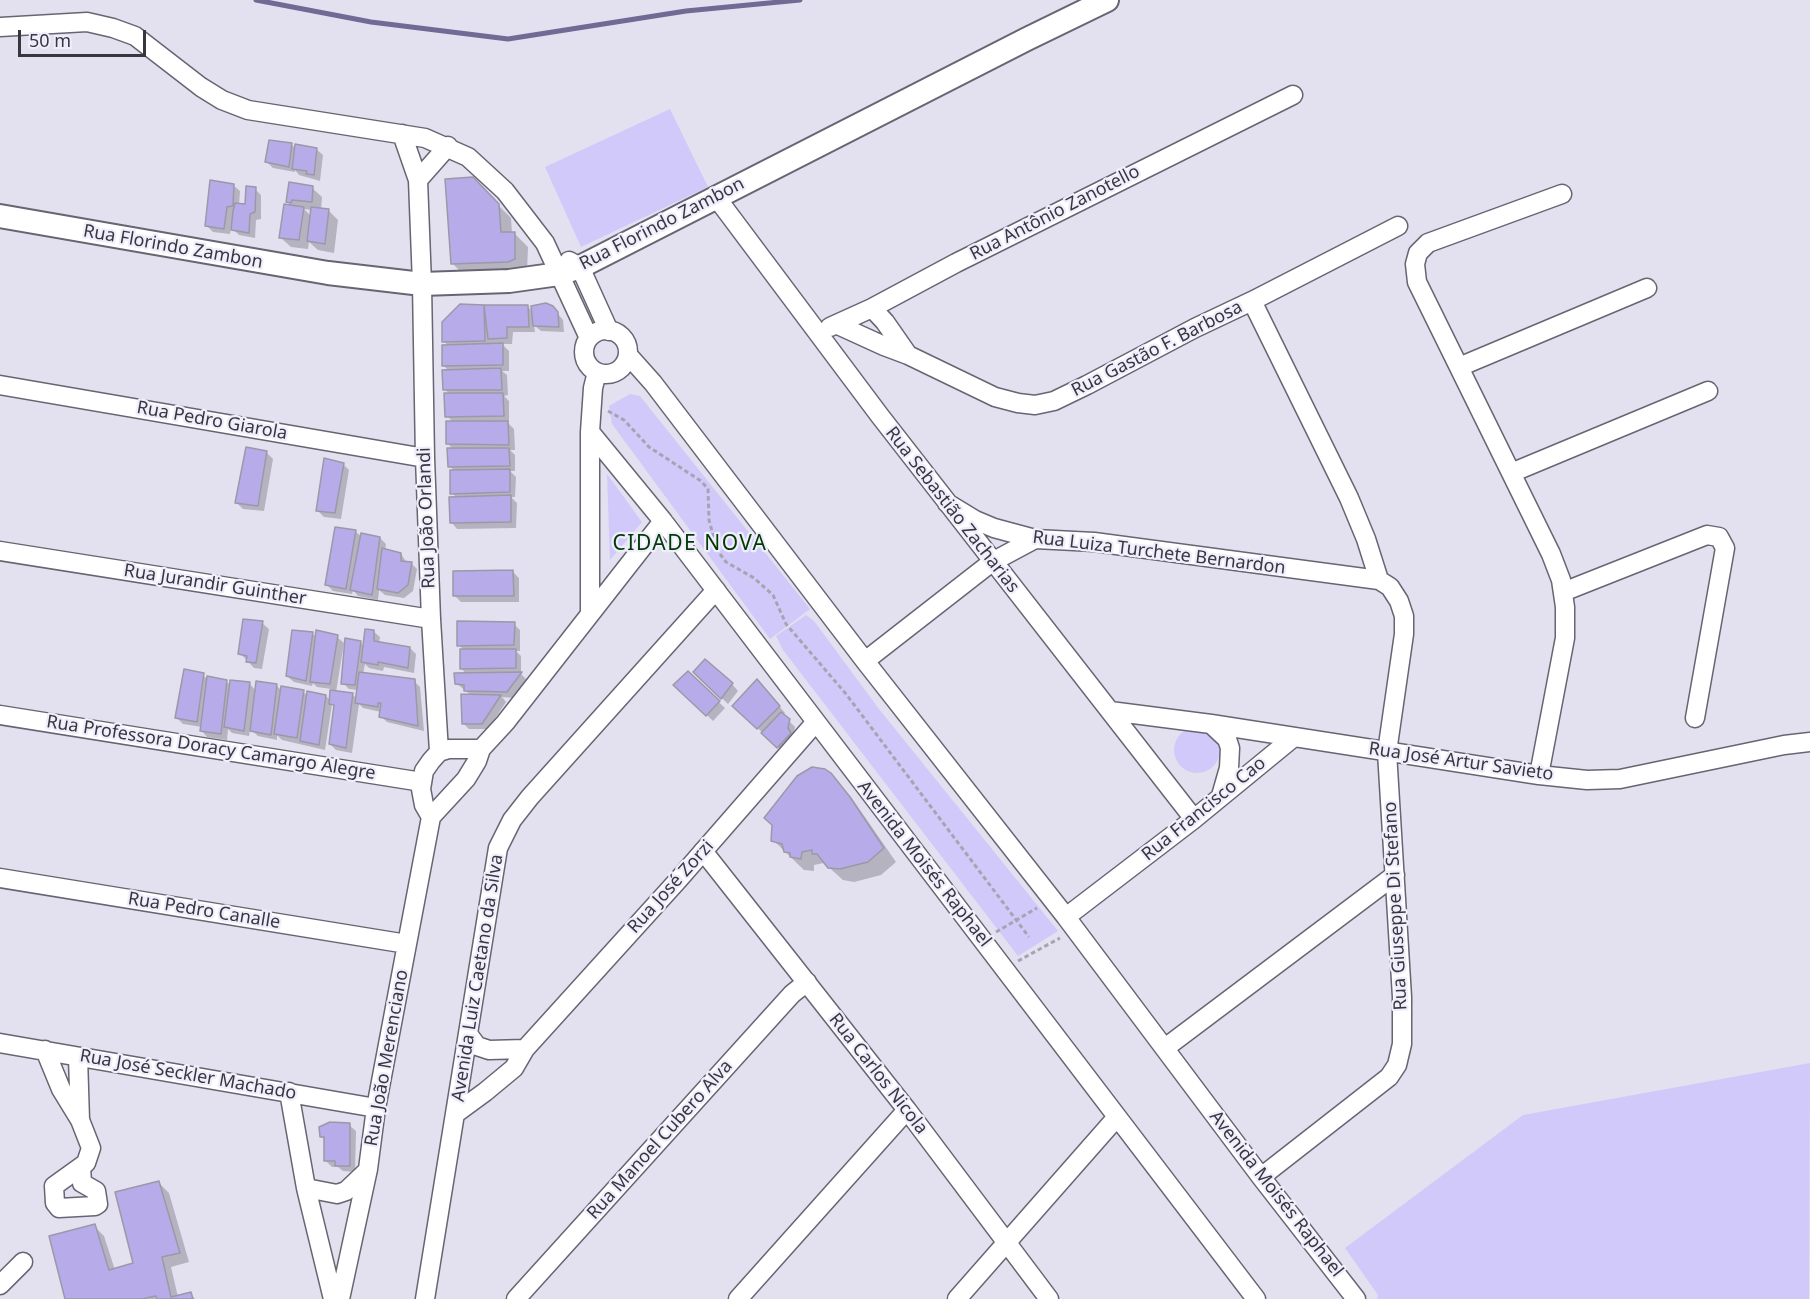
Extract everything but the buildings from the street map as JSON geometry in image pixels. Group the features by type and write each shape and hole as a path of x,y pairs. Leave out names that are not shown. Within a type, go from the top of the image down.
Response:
{"main road":[{"name":"Rua Florindo Zambon","path":"0,216 294,267 422,284 509,281 569,271 1107,0"}],"street":[{"path":"0,27 87,22 113,27 135,36 201,87 222,100 248,110 425,138 448,146 468,157 506,191 549,250 569,271 609,331"},
{"name":"Rua Antônio Zanotello","path":"817,332 838,325 956,263 1293,95"},
{"name":"Rua João Orlandi","path":"402,134 418,180 431,619 440,753"},
{"path":"418,180 448,146"},
{"path":"1539,775 1565,638 1561,580 1551,554 1417,282 1415,264 1418,253 1428,243 1562,194"},
{"name":"Rua Sebastião Zacharias","path":"716,197 992,562 1194,819"},
{"name":"Rua Gastão F. Barbosa","path":"838,325 908,355 994,397 1035,405 1054,400 1087,385 1398,226"},
{"path":"569,271 590,338"},
{"path":"1459,367 1647,288"},
{"path":"1252,301 1348,498 1366,538 1379,580"},
{"path":"872,308 885,322 908,355"},
{"path":"609,331 623,339 628,355 617,371 604,374 597,372 586,361 584,353 590,338 598,332 609,331"},
{"name":"Avenida Moisés Raphael","path":"628,355 653,383 1065,927 1164,1048 1356,1299"},
{"path":"591,612 590,432 593,388 597,372"},
{"name":"Rua Pedro Giarola","path":"0,385 425,458"},
{"path":"1511,473 1708,391"},
{"name":"Avenida Moisés Raphael","path":"590,432 663,521 1256,1299"},
{"name":"Rua Luiza Turchete Bernardon","path":"947,503 975,520 994,528 1035,539 1094,542 1379,580"},
{"path":"431,817 466,779 481,749 505,723 663,521"},
{"path":"1563,592 1707,536 1719,537 1725,548 1695,718"},
{"path":"865,661 992,562 1035,539"},
{"name":"Rua Jurandir Guinther","path":"0,551 431,619"},
{"name":"Rua Giuseppe Di Stefano","path":"1261,1177 1389,1077 1397,1065 1402,1044 1387,752 1404,634 1404,616 1399,601 1390,588 1379,580"},
{"name":"Avenida Luiz Caetano da Silva","path":"425,1299 498,848 512,820 530,797 716,590"},
{"name":"Rua José Artur Savieto","path":"1110,711 1211,724 1539,775 1587,780 1620,779 1784,745 1810,742"},
{"name":"Rua Professora Doracy Camargo Alegre","path":"0,715 422,782"},
{"name":"Rua José Zorzi","path":"455,1114 514,1068 525,1049 815,723"},
{"path":"1211,724 1227,739 1230,748 1229,768 1221,796"},
{"name":"Rua Francisco Cao","path":"1065,927 1113,882 1294,737"},
{"path":"422,782 424,771 440,753 449,748 481,749"},
{"name":"Rua João Merenciano","path":"340,1299 368,1169 376,1108 431,817 422,798 422,782"},
{"name":"Rua Carlos Nicola","path":"703,851 907,1110 1048,1299"},
{"path":"1164,1048 1395,875"},
{"name":"Rua Pedro Canalle","path":"0,878 407,945"},
{"name":"Rua Manoel Cubero Alva","path":"516,1299 792,994 807,982"},
{"path":"468,1034 477,1046 489,1050 525,1049"},
{"name":"Rua José Seckler Machado","path":"0,1043 376,1108"},
{"path":"45,1050 61,1089 80,1120 91,1148 88,1160 81,1167"},
{"path":"78,1057 80,1120"},
{"path":"289,1092 306,1188 333,1299"},
{"path":"738,1299 907,1110"},
{"path":"957,1299 1117,1117"},
{"path":"306,1188 337,1194 346,1191 368,1169"},
{"path":"0,1285 23,1262"}],"path":[{"path":"608,411 624,420 649,447 701,481 708,489 710,520 717,550 726,562 754,579 773,595 786,624 846,694 1029,937"},
{"path":"995,933 1041,906"},
{"path":"1017,962 1052,942 1065,927"}],"shaded area":[{"path":"670,109 708,187 581,247 545,167"},
{"path":"630,394 640,396 810,609 770,639 612,424 609,406"},
{"path":"607,474 642,522 610,560"},
{"path":"806,615 814,621 879,709 1058,931 1018,956 783,650 776,636"},
{"path":"1197,727 1213,734 1220,750 1213,766 1197,773 1181,766 1174,750 1181,734"},
{"path":"1810,1063 1809,1299 1377,1299 1378,1295 1345,1248 1523,1115"}],"waterway":[{"path":"256,0 371,22 508,39 686,11 800,0"}],"district":[{"name":"CIDADE NOVA","path":"690,544"}]}
